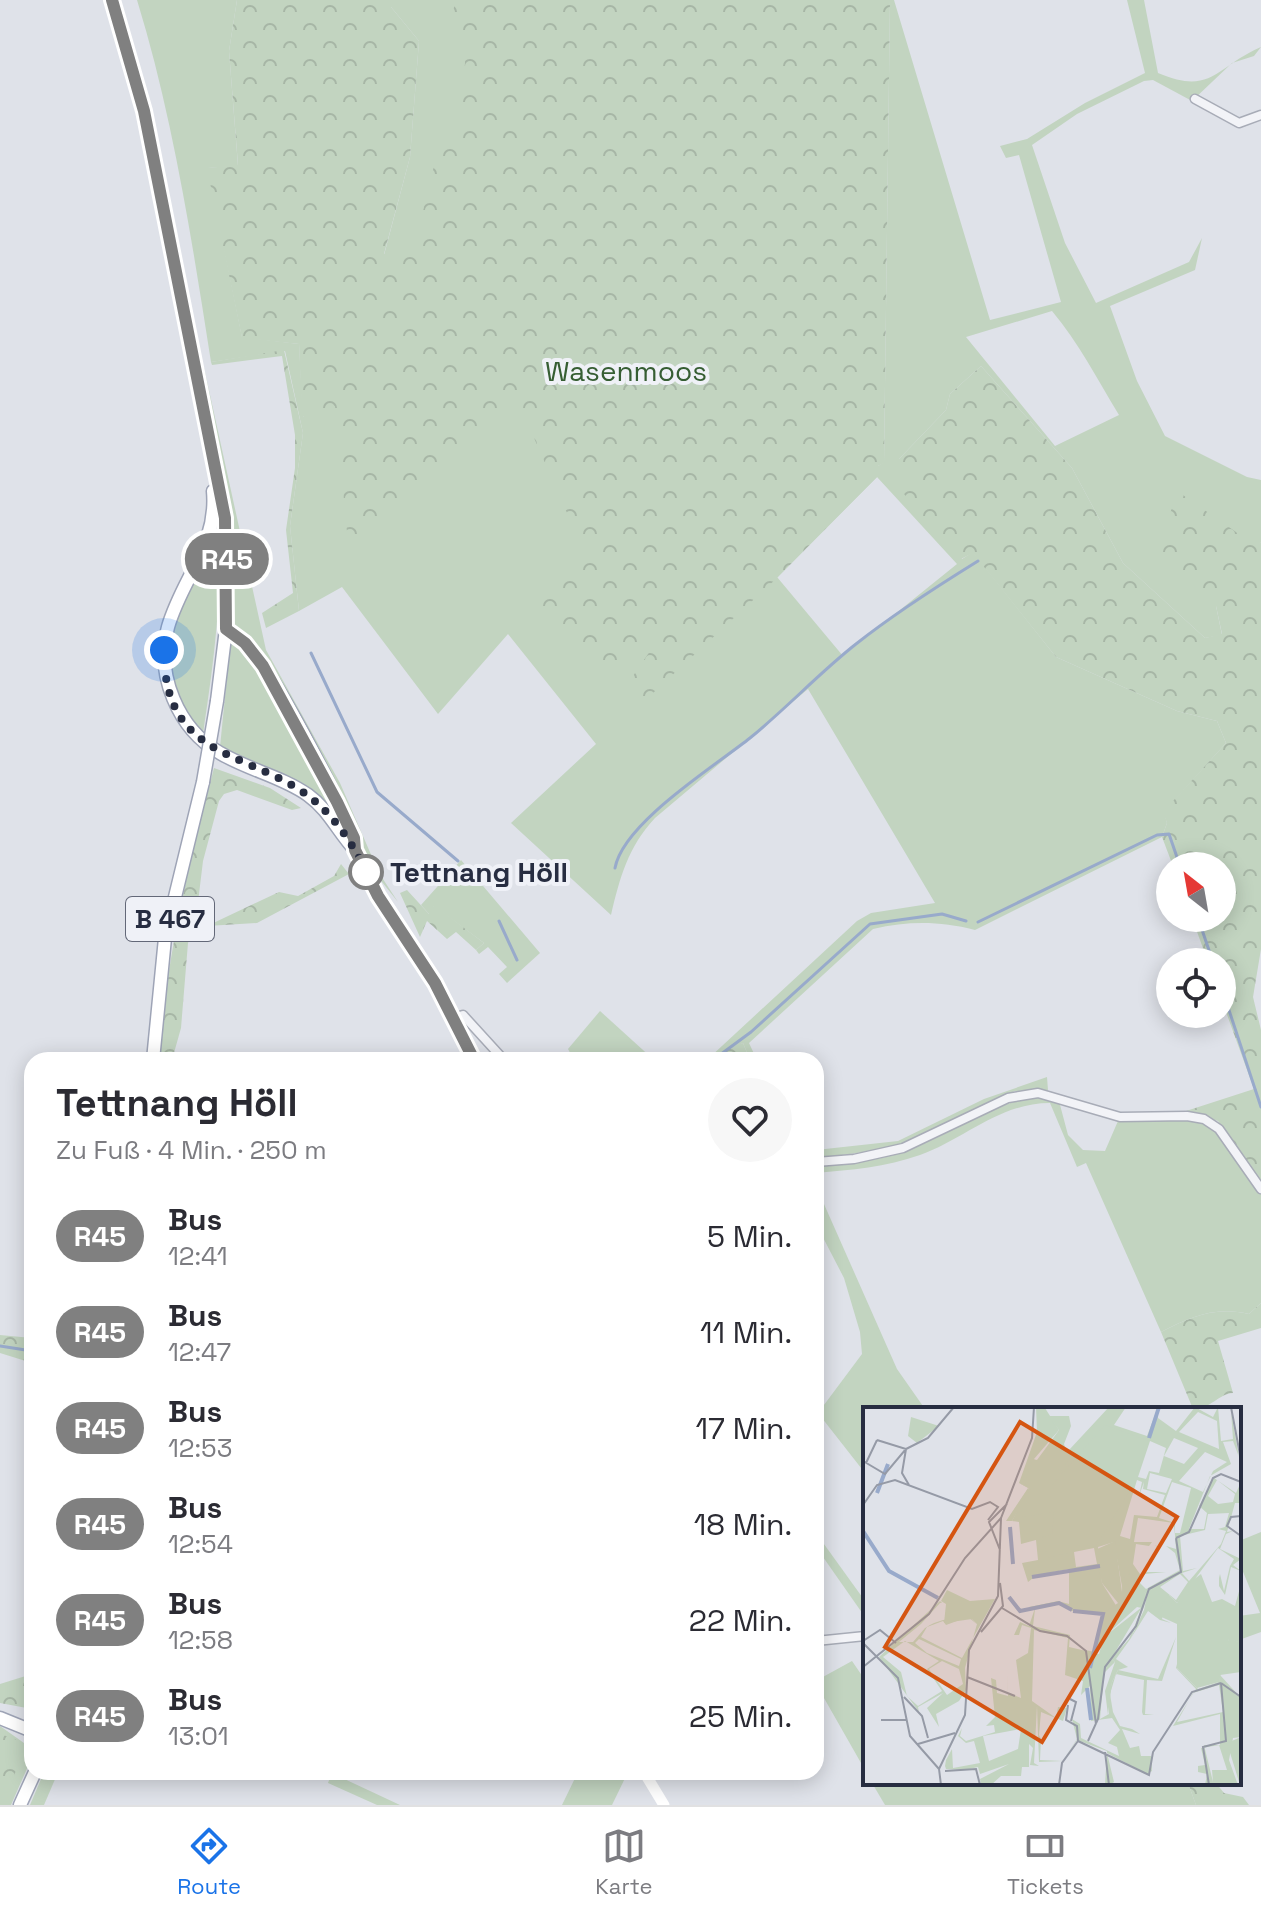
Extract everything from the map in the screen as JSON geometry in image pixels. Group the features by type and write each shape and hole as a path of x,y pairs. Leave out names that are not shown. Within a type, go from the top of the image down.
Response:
{"main road":[{"name":"B 467","path":"112,0 144,111 217,477 227,552 226,629 217,701 203,782 165,938 154,1052"},
{"path":"217,477 213,485 214,512 206,549 167,631 164,664 172,696 190,727 208,745 311,797 326,810 355,850 386,908 454,1018 470,1052"},
{"path":"226,629 245,643 263,666 337,802 354,838 355,850"},
{"path":"5,1720 24,1728"},
{"path":"20,1805 31,1780"},
{"path":"649,1780 664,1805"}],"street":[{"path":"1195,99 1239,123 1250,122 1261,115"},
{"path":"454,1018 463,1015 497,1052"},
{"path":"824,1161 873,1156 903,1148 1008,1098 1038,1093 1120,1117 1187,1116 1204,1119 1219,1129 1261,1189"},
{"path":"824,1640 863,1636"}],"green space":[{"path":"137,0 237,0 229,51 238,166 208,168 242,337 299,344 303,417 400,256 384,255 410,157 419,41 391,7 391,0 885,0 878,466 884,462 890,0 894,0 990,320 1061,302 1019,155 1006,158 1000,146 1027,139 1085,103 1145,73 1127,0 1144,0 1158,73 1176,79 1202,80 1230,65 1192,101 1153,80 1144,81 1077,114 1032,145 1065,243 1096,303 1189,262 1202,238 1195,270 1110,306 1137,381 1165,436 1247,477 1261,480 1261,542 1216,606 1222,635 1205,638 1123,563 1072,468 981,366 950,394 946,410 899,459 962,559 973,552 1056,657 1177,711 1217,721 1226,743 1164,812 1167,823 1162,837 975,930 924,923 873,929 749,1043 753,1052 747,1052 743,1043 715,1052 857,921 871,913 935,903 808,689 655,818 626,863 611,915 511,823 596,744 508,634 438,714 342,587 299,611 290,526 303,433 285,351 211,362 161,89","holes":["1052,311 1119,415 1055,446 966,337","877,477 957,564 843,656 777,577"]},
{"name":"Wasenmoos","path":"237,0 391,0 391,7 419,41 410,157 384,254 412,256 443,129 461,122 467,33 452,21 455,0 890,0 884,463 878,466 877,477 777,578 639,706 631,679 663,632 654,624 611,671 535,601 582,547 520,406 349,553 335,406 302,417 299,344 242,338 207,168 238,165 229,51"},
{"path":"1261,47 1254,56 1233,63"},
{"path":"284,350 303,433 290,526 299,611 266,628 262,613 293,593 286,530 295,468 295,435 282,356 212,365 211,362"},
{"path":"203,363 266,650 340,783 379,873 398,902 374,872 332,783 232,624 231,523"},
{"path":"981,366 1072,468 1123,563 1205,638 1222,634 1216,606 1198,599 1158,554 1173,504 1183,495 1256,546 1261,542 1261,949 1253,997 1261,1030 1261,1183 1218,1121 1186,1111 1254,1089 1232,1028 1236,1028 1236,948 1203,948 1197,932 1236,932 1236,852 1168,852 1162,837 1167,823 1163,812 1226,743 1217,721 1177,711 1056,657 973,553 961,559 897,486 899,459 946,410 950,394"},
{"path":"216,518 219,519 220,546 219,600 203,734 181,705 171,678 169,652 175,626 208,547"},
{"path":"231,637 255,660 336,809 332,811 220,747"},
{"path":"214,768 270,788 301,808 292,810 237,790 224,794 219,801 203,861 195,927 188,943 181,1028 174,1052 161,1052 167,985 187,876"},
{"path":"461,860 540,953 507,983 499,974 507,967 488,947 479,954 476,950 484,943 434,906 430,915 421,905"},
{"path":"341,864 349,874 257,923 207,926 279,892 298,896 334,876"},
{"path":"407,890 429,914 434,905 484,943 476,950 456,932 447,939 427,921 420,937 400,893"},
{"path":"600,1011 645,1052 570,1052 568,1049"},
{"path":"743,1043 747,1052 720,1052"},
{"path":"1047,1077 1048,1090 1015,1091 897,1147 824,1158 824,1149 898,1141 984,1099"},
{"path":"1035,1096 1059,1101 1068,1135 1083,1150 1105,1151 1118,1121 1176,1118 1202,1122 1218,1132 1261,1194 1261,1303 1249,1314 1225,1311 1204,1314 1161,1332 1086,1163 1077,1167 1050,1103 998,1115 936,1148 907,1159 824,1172 824,1165 871,1160 903,1152 1017,1101"},
{"path":"824,1204 897,1369 924,1407 863,1407 863,1470 824,1421 824,1405 862,1354 860,1332 844,1278 824,1239"},
{"path":"1261,1303 1261,1328 1218,1341 1233,1393 1205,1407 1192,1407 1161,1332 1204,1314 1225,1311 1249,1314"},
{"path":"0,1335 24,1337 24,1360 0,1353"},
{"path":"1261,1532 1261,1632 1241,1639 1241,1616 1260,1613 1241,1567 1241,1540"},
{"path":"824,1544 863,1598 863,1614 824,1558"},
{"path":"852,1661 863,1677 863,1766 824,1698 824,1676"},
{"path":"24,1676 24,1708 0,1703 0,1684"},
{"path":"0,1726 24,1743 24,1775 11,1805 0,1805"},
{"path":"0,1734 15,1739 23,1750 4,1805 0,1805"},
{"path":"41,1780 55,1780 44,1805 30,1805"},
{"path":"329,1780 347,1780 400,1805 377,1805 328,1783"},
{"path":"574,1780 624,1780 612,1805 562,1805"},
{"path":"873,1785 1189,1785 1196,1805 885,1805"},
{"path":"1189,1785 1218,1785 1224,1793 1243,1797 1249,1805 1196,1805"}],"waterway":[{"path":"615,868 635,833 672,797 750,738 871,633 978,561"},
{"path":"311,653 377,792 458,861"},
{"path":"978,922 1157,835 1169,834 1175,852"},
{"path":"724,1052 751,1032 870,924 942,914 966,921"},
{"path":"499,921 517,960"},
{"path":"1203,932 1208,948"},
{"path":"1235,1028 1261,1107"},
{"path":"0,1346 24,1350"}],"bus line":[{"name":"R45","path":"112,0 129,49 144,111 225,518 226,629 245,643 263,666 337,802 354,838 355,850 378,896 435,983 470,1052"}],"place":[{"name":"Tettnang Höll","path":"366,872"}],"route":[{"path":"164,650 169,688 190,727 222,754 311,797 336,823 366,872"}]}
